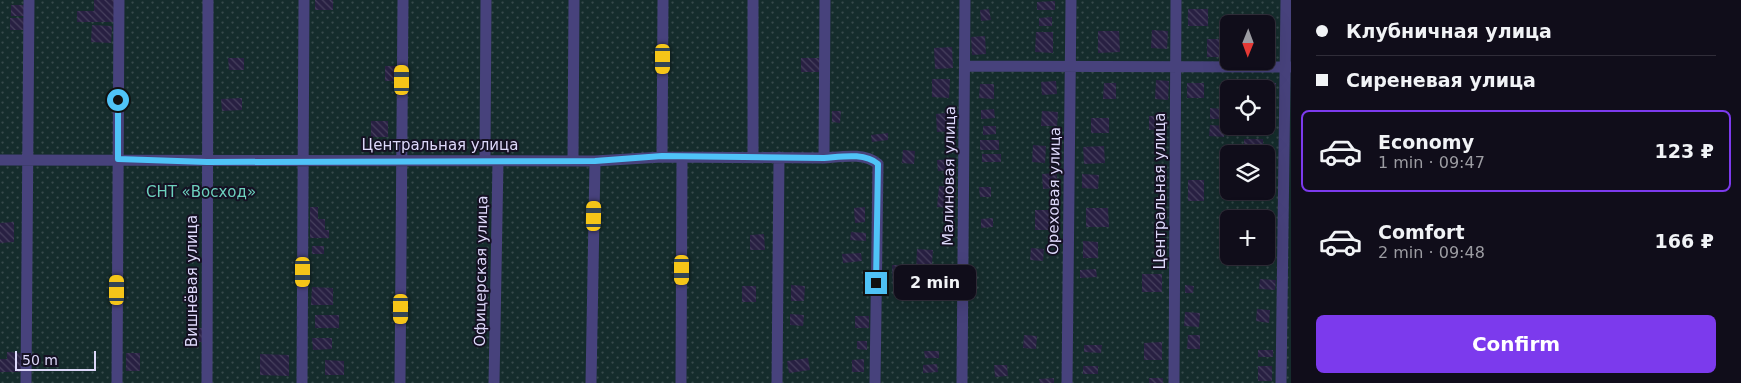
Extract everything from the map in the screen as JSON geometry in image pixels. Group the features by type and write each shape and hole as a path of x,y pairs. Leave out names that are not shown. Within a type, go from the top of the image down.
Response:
{"street":[{"path":"26,383 29,0"},
{"path":"117,383 119,0"},
{"name":"Вишнёвая улица","path":"207,383 208,0"},
{"path":"302,383 304,0"},
{"path":"400,383 403,0"},
{"path":"485,160 486,0"},
{"path":"573,159 574,0"},
{"path":"662,156 663,0"},
{"path":"753,0 753,157"},
{"path":"824,158 825,0"},
{"name":"Малиновая улица","path":"962,383 965,0"},
{"name":"Ореховая улица","path":"1067,383 1071,0"},
{"name":"Центральная улица","path":"1174,383 1176,0"},
{"path":"1280,383 1288,67 1286,0"},
{"path":"965,66 1288,67"},
{"name":"Центральная улица","path":"0,160 118,159 207,162 573,159 595,161 662,156 682,158 779,157 872,159 878,164 875,383"},
{"path":"777,383 779,157"},
{"path":"681,383 682,158"},
{"name":"Офицерская улица","path":"494,383 498,160"},
{"path":"591,383 595,161"}],"green space":[{"name":"СНТ «Восход»","path":"0,0 1291,0 1291,383 0,383"}],"building":[{"path":"94,0 115,0 115,22 77,22 77,11 94,11"},
{"path":"315,0 333,0 333,10 315,10"},
{"path":"1055,1 1055,10 1037,10 1037,2"},
{"path":"11,5 24,5 24,16 11,16"},
{"path":"989,9 991,20 981,21 980,10"},
{"path":"1188,9 1208,9 1208,26 1188,26"},
{"path":"1052,17 1052,26 1039,26 1039,18"},
{"path":"10,18 24,18 24,30 10,30"},
{"path":"92,25 112,26 111,43 91,42"},
{"path":"1152,30 1168,31 1167,49 1151,48"},
{"path":"1098,31 1119,31 1120,52 1098,53"},
{"path":"1036,32 1053,32 1053,53 1035,52"},
{"path":"985,36 986,54 972,55 971,37"},
{"path":"1207,39 1220,39 1220,57 1207,57"},
{"path":"952,47 953,68 935,69 934,48"},
{"path":"228,58 244,58 244,70 229,70"},
{"path":"801,58 821,58 821,72 801,72"},
{"path":"385,66 400,66 400,81 385,81"},
{"path":"932,79 950,79 949,98 932,97"},
{"path":"1156,80 1169,81 1168,100 1155,99"},
{"path":"1056,81 1057,94 1042,95 1041,82"},
{"path":"1104,83 1116,83 1116,99 1103,99"},
{"path":"1187,83 1204,83 1204,98 1187,98"},
{"path":"980,84 994,84 994,99 979,98"},
{"path":"242,98 242,110 222,111 221,99"},
{"path":"1210,108 1220,109 1220,119 1210,119"},
{"path":"994,109 995,118 981,119 981,110"},
{"path":"832,111 841,111 840,123 832,122"},
{"path":"1042,111 1058,112 1057,126 1041,126"},
{"path":"954,112 955,131 937,132 936,114"},
{"path":"1149,116 1159,116 1160,129 1149,130"},
{"path":"1091,118 1109,118 1109,133 1091,133"},
{"path":"371,121 388,121 388,137 371,137"},
{"path":"1210,125 1220,126 1220,135 1224,135 1224,137 1209,136"},
{"path":"983,126 996,126 996,134 983,135"},
{"path":"888,133 888,140 872,142 871,135"},
{"path":"1244,139 1263,139 1263,145 1244,145"},
{"path":"980,140 999,140 999,150 980,150"},
{"path":"1033,145 1046,146 1045,163 1032,162"},
{"path":"1104,146 1105,163 1084,164 1083,147"},
{"path":"903,150 915,151 914,164 902,163"},
{"path":"982,154 1001,154 1001,162 982,162"},
{"path":"950,159 951,170 938,171 937,160"},
{"path":"1057,173 1057,188 1043,189 1042,174"},
{"path":"1082,174 1099,175 1098,189 1082,188"},
{"path":"1188,180 1204,180 1204,201 1188,201"},
{"path":"939,186 953,187 951,208 937,207"},
{"path":"979,187 991,187 991,197 980,197"},
{"path":"310,207 318,207 318,219 325,219 325,230 329,230 329,238 310,238"},
{"path":"865,207 865,222 855,223 854,208"},
{"path":"1086,208 1108,208 1109,227 1086,227"},
{"path":"1035,210 1054,210 1054,230 1035,230"},
{"path":"993,218 993,227 981,228 981,219"},
{"path":"14,222 14,242 0,243 0,223"},
{"path":"851,232 866,233 866,241 850,240"},
{"path":"764,234 765,250 750,250 750,235"},
{"path":"1083,241 1098,242 1098,258 1083,258"},
{"path":"312,246 324,246 324,254 312,254"},
{"path":"1031,248 1044,249 1043,261 1030,260"},
{"path":"917,249 933,250 931,275 916,274"},
{"path":"861,253 862,261 843,263 842,254"},
{"path":"892,265 906,265 907,288 893,288"},
{"path":"1096,269 1097,277 1080,278 1080,270"},
{"path":"1142,274 1162,274 1162,292 1142,292"},
{"path":"1260,279 1276,280 1275,290 1259,289"},
{"path":"791,285 805,286 804,301 791,301"},
{"path":"1185,285 1194,286 1193,293 1185,293"},
{"path":"742,286 756,286 756,302 742,302"},
{"path":"312,287 333,288 333,305 311,305"},
{"path":"1257,309 1270,310 1269,323 1256,321"},
{"path":"1185,312 1200,313 1199,327 1184,326"},
{"path":"790,314 804,315 803,326 790,325"},
{"path":"315,315 339,315 339,328 315,328"},
{"path":"855,316 869,316 869,328 855,328"},
{"path":"195,328 204,328 204,342 194,342"},
{"path":"1024,335 1037,336 1036,349 1023,348"},
{"path":"1188,335 1200,335 1200,349 1187,349"},
{"path":"312,338 332,338 332,349 313,350"},
{"path":"857,341 867,341 867,350 857,349"},
{"path":"1162,342 1162,360 1144,360 1144,343"},
{"path":"1084,345 1102,345 1101,353 1084,352"},
{"path":"1258,350 1273,350 1273,357 1258,357"},
{"path":"924,351 939,351 939,358 925,358"},
{"path":"7,352 22,353 22,372 0,372 0,359 7,359"},
{"path":"126,353 140,353 140,371 126,371"},
{"path":"260,354 289,355 289,376 260,375"},
{"path":"808,358 810,370 789,373 787,361"},
{"path":"864,359 864,372 852,372 852,360"},
{"path":"325,360 344,361 344,375 325,375"},
{"path":"937,364 938,372 923,373 923,365"},
{"path":"994,365 1007,365 1008,376 995,377"},
{"path":"1083,366 1098,366 1098,374 1083,374"},
{"path":"1258,366 1272,366 1272,381 1258,381"},
{"path":"1054,378 1054,383 1040,383 1039,379"},
{"path":"1149,378 1163,378 1163,383 1149,383"}],"route":[{"path":"118,100 118,159 207,162 573,159 595,161 662,156 682,158 824,158 844,156 872,159 878,164 876,283"}]}
